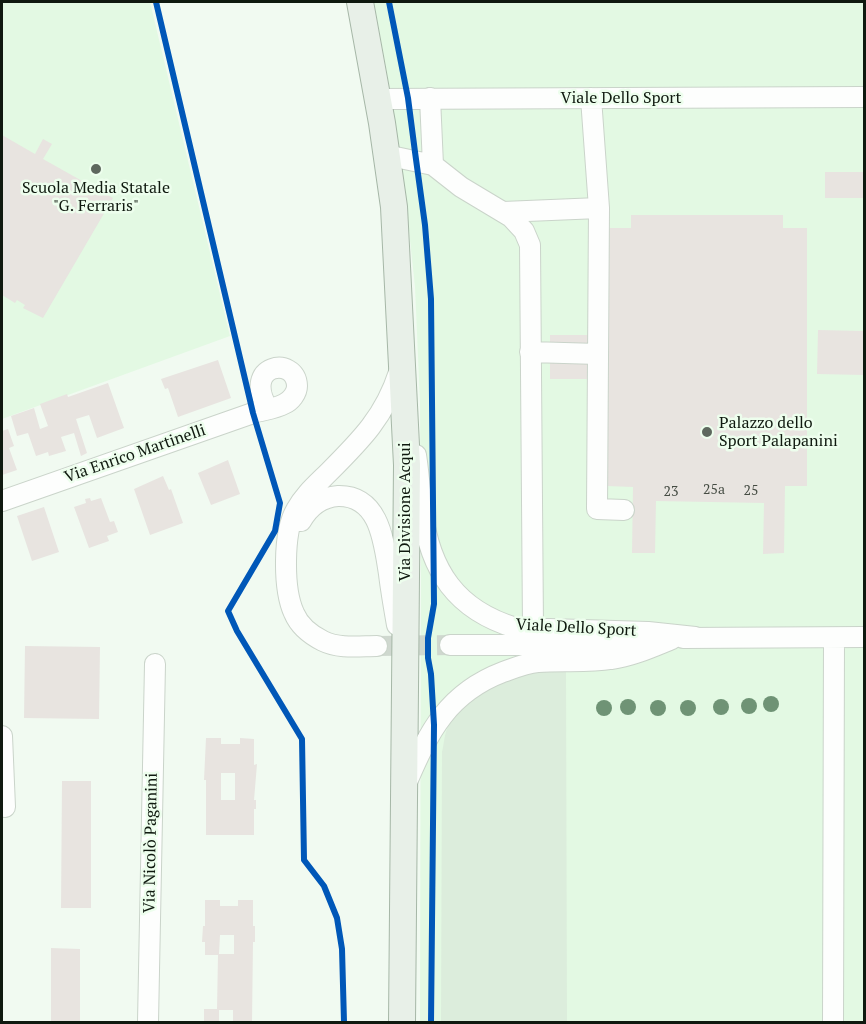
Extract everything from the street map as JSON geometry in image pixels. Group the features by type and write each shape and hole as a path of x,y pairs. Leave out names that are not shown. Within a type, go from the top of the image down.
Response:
{"main road":[{"name":"Via Divisione Acqui","path":"360,3 394,207 407,465 402,1023"}],"street":[{"name":"Viale Dello Sport","path":"377,99 864,97"},
{"path":"430,98 433,165"},
{"path":"591,98 599,208 597,509 624,510"},
{"path":"386,155 433,165 461,187 512,217 524,231 530,245 533,628"},
{"path":"503,212 599,208"},
{"path":"530,352 598,354"},
{"path":"377,646 332,644 322,641 307,630 294,613 289,600 286,548 290,521 294,512 309,492 371,428 392,395 401,363"},
{"name":"Viale Dello Sport","path":"403,398 419,473 426,532 437,567 456,593 475,610 497,622 516,627 648,632 695,637"},
{"name":"Via Enrico Martinelli","path":"2,501 268,409"},
{"path":"287,572 297,528 306,512 330,497 349,497 362,503 376,518 382,535 404,660"},
{"name":"Viale Dello Sport","path":"450,645 617,644 695,637 864,637"},
{"path":"833,1023 834,638"},
{"name":"Viale Dello Sport","path":"403,790 434,725 449,707 481,681 513,668 536,662 611,659 630,655 672,639"},
{"name":"Via Nicolò Paganini","path":"148,1023 155,664"},
{"path":"2,736 5,807"}],"shaded area":[{"name":"Scuola Media Statale \"G. Ferraris\"","path":"2,2 150,2 230,336 2,419"},
{"path":"374,2 864,2 864,1022 420,1022 420,402 415,287 404,184"},
{"path":"566,669 567,1022 441,1022 442,752 446,732 452,720 467,703 499,681 524,672"}],"building":[{"path":"2,135 35,154 43,139 52,144 43,159 84,182 82,185 91,190 93,187 113,198 43,318 23,308 25,305 17,300 15,303 2,295"},
{"path":"825,172 864,172 864,198 825,198"},
{"name":"Palazzo dello Sport Palapanini","path":"631,215 783,215 783,228 807,228 807,486 785,486 784,553 763,554 764,503 656,501 655,553 632,553 633,487 607,486 607,379 550,379 550,335 591,335 607,228 631,228"},
{"path":"818,330 864,331 864,375 817,374"},
{"path":"218,360 231,398 178,417 168,388 165,389 161,379"},
{"path":"108,383 124,428 97,438 89,415 76,419 87,453 81,456 74,433 61,437 66,451 49,456 48,452 36,456 28,433 17,436 11,416 34,408 40,429 48,426 40,404"},
{"path":"8,429 14,446 9,448 17,470 2,475 2,431"},
{"path":"228,460 240,494 211,505 198,473"},
{"path":"163,476 169,490 171,489 183,523 150,535 134,489"},
{"path":"90,498 91,501 101,498 110,522 114,521 118,532 107,536 109,541 89,548 74,507 86,503 85,499"},
{"path":"44,507 59,552 32,561 17,516"},
{"path":"25,646 100,647 99,719 24,718"},
{"path":"206,738 221,738 221,744 240,744 240,738 254,739 254,765 257,764 254,835 206,835 206,780 204,780","holes":["221,773 235,773 235,800 221,800"]},
{"path":"62,781 91,781 91,908 61,908"},
{"path":"205,900 220,900 220,906 238,906 238,900 253,900 255,942 253,942 252,1022 233,1022 233,1010 219,1010 219,1022 204,1022 204,1009 217,1009 218,955 205,955 205,942 202,942 203,926 205,926","holes":["220,935 234,935 234,954 219,954"]},
{"path":"51,948 80,949 80,1022 51,1022"}],"tunnel":[{"path":"377,646 450,645"}],"cycle path":[{"path":"156,2 253,413 280,503 275,531 228,611 237,631 302,739 304,860 324,886 337,918 342,949 344,1022"},
{"path":"389,2 408,98 425,225 431,299 434,604 428,638 434,725 431,1022"}],"place":[{"name":"Scuola Media Statale \"G. Ferraris\"","path":"96,169"},
{"name":"Palazzo dello Sport Palapanini","path":"707,432"}]}
